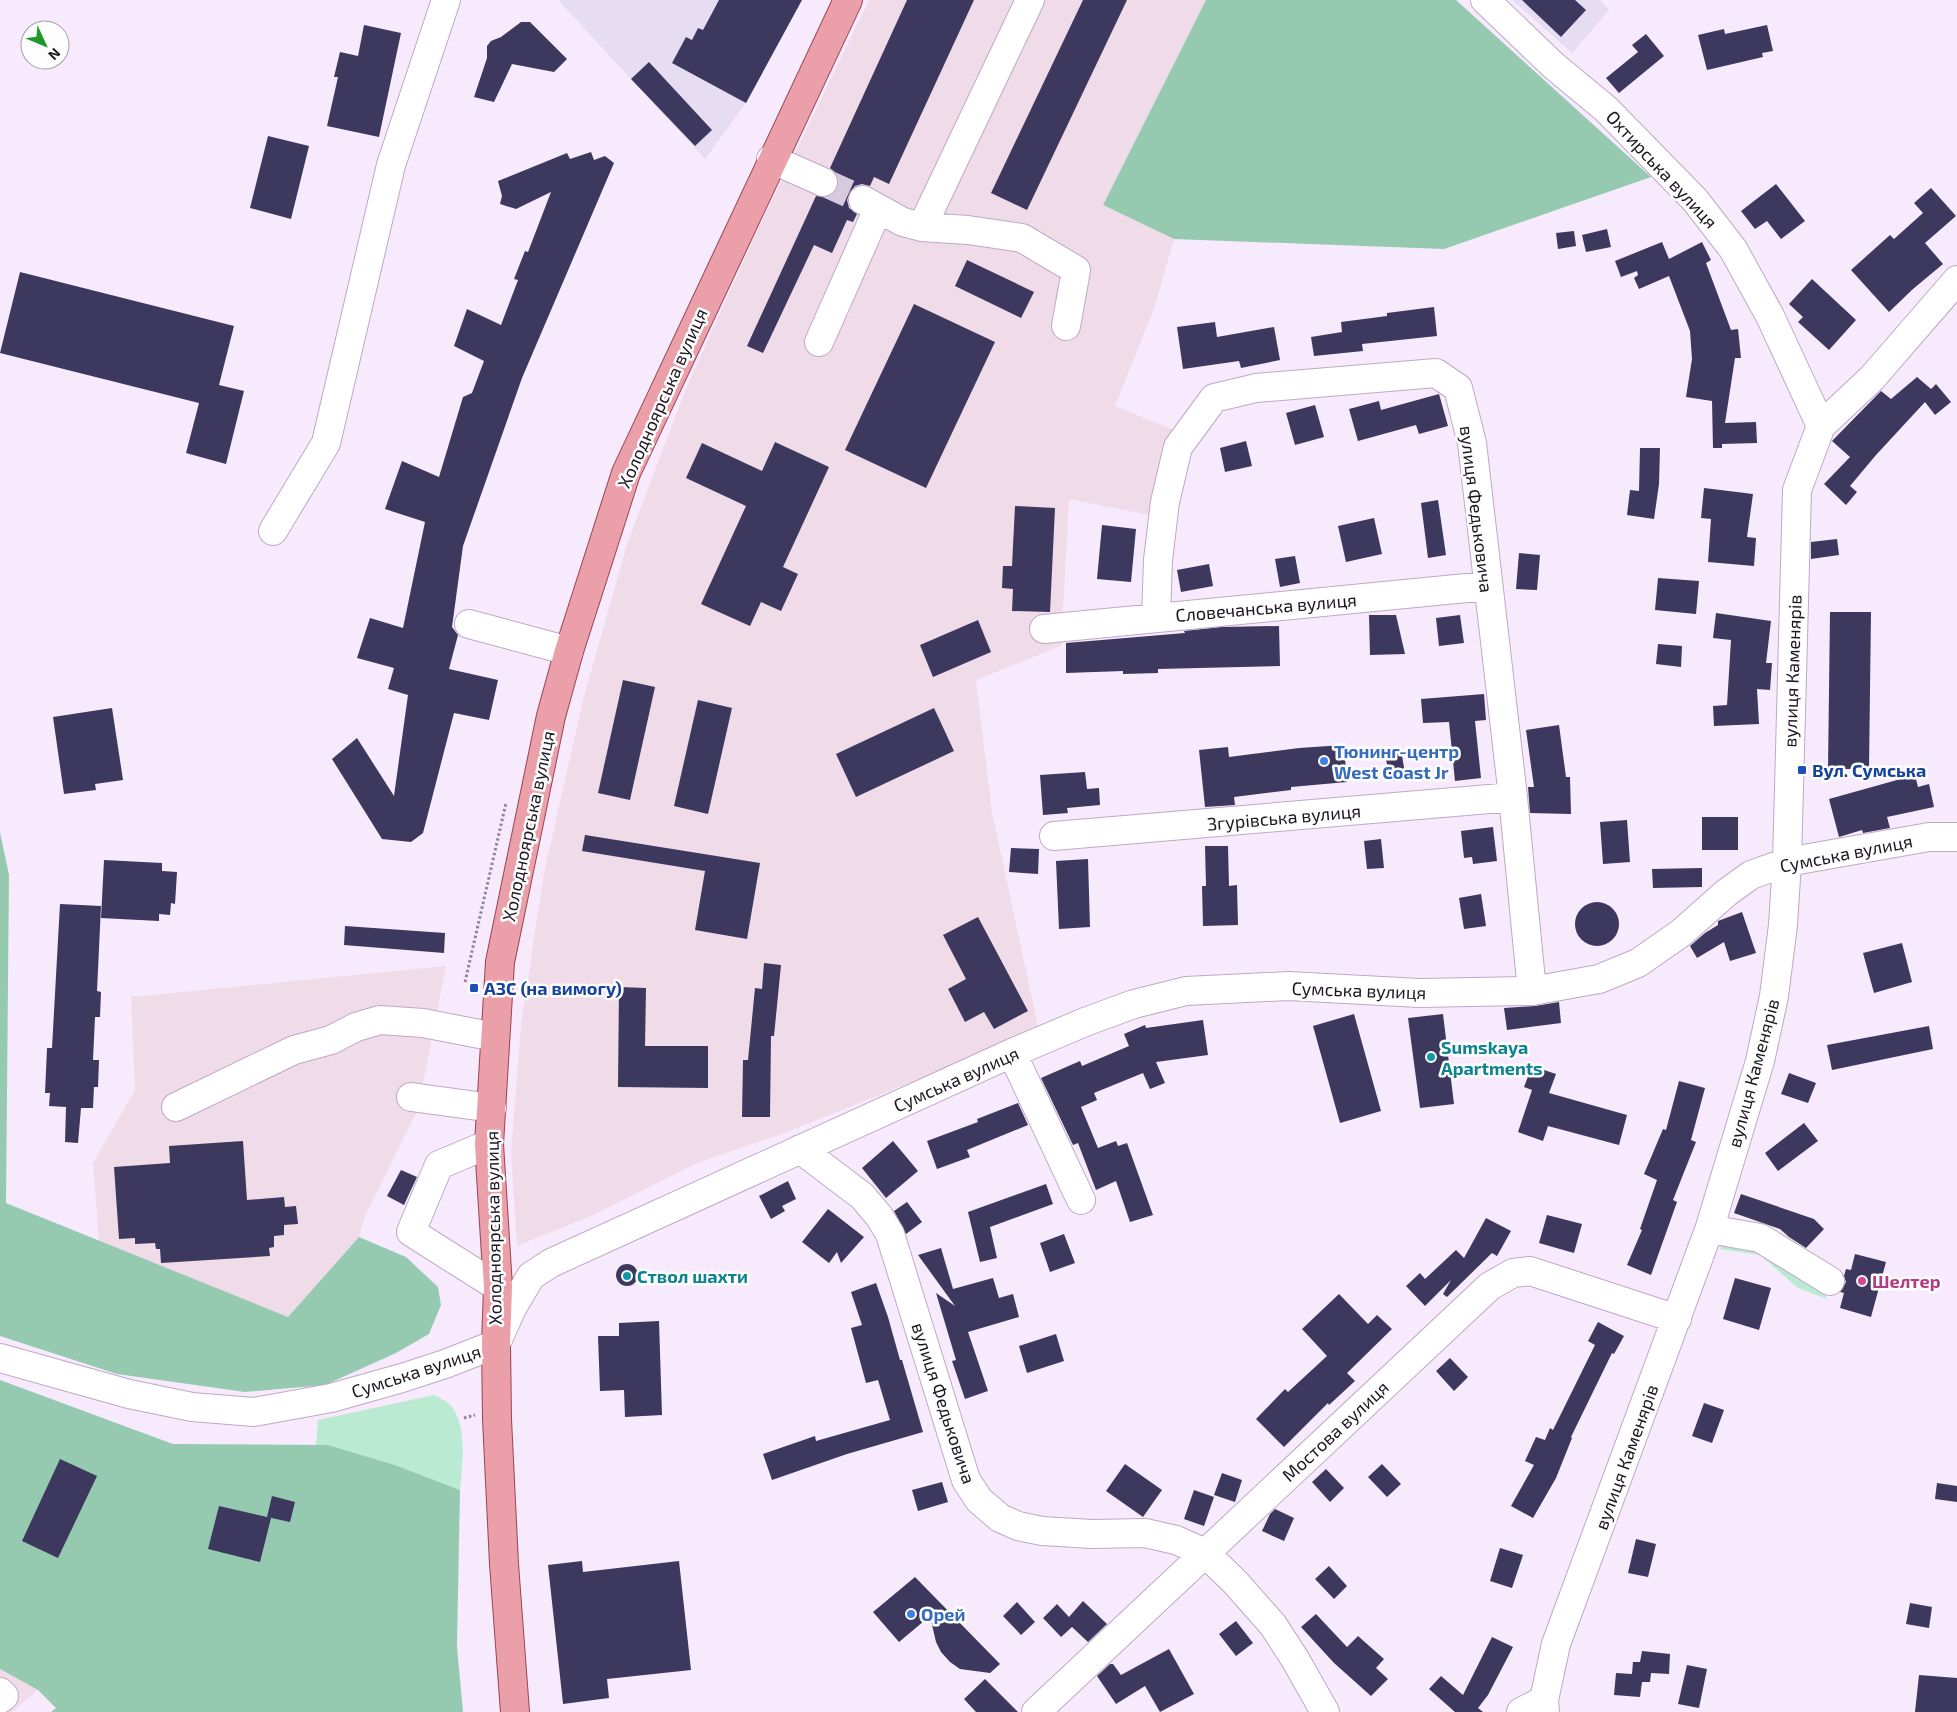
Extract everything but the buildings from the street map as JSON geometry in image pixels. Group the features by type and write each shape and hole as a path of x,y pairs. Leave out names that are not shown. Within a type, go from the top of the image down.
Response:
{"main road":[{"name":"Холодноярська вулиця","path":"515,1712 504,1564 496,1344 498,1287 489,1144 500,962 551,716 569,651 626,473 771,160 848,0"}],"street":[{"path":"273,530 326,443 391,165 446,0"},
{"path":"922,227 1030,0"},
{"name":"Охтирська вулиця","path":"1486,0 1554,66 1606,109 1695,200 1733,249 1770,316 1821,426"},
{"path":"771,160 823,182"},
{"path":"820,342 870,205 904,222 922,227 968,230 1022,238 1076,270 1066,326"},
{"name":"вулиця Каменярів","path":"1537,1708 1556,1644 1710,1227 1760,1062 1774,996 1787,862 1797,490 1821,426 1872,378 1957,280"},
{"name":"вулиця Федьковича","path":"1156,618 1158,560 1165,502 1178,447 1214,398 1256,388 1436,373 1458,388 1472,443 1487,586 1513,797 1532,991"},
{"name":"Словечанська вулиця","path":"1044,629 1487,586"},
{"path":"469,624 569,651"},
{"name":"Згурівська вулиця","path":"1054,836 1513,797"},
{"name":"Сумська вулиця","path":"0,1358 129,1394 192,1407 254,1412 332,1398 445,1364 496,1344 512,1308 531,1276 551,1263 1012,1053 1085,1022 1134,1004 1186,991 1290,986 1419,993 1532,991 1599,979 1638,963 1681,933 1726,893 1751,876 1787,862 1929,837 1957,837"},
{"path":"176,1107 294,1050 331,1040 356,1027 380,1020 423,1023 496,1037"},
{"path":"1012,1053 1081,1200"},
{"path":"411,1097 492,1108"},
{"path":"489,1144 439,1164 411,1232 498,1287"},
{"name":"вулиця Федьковича","path":"800,1149 862,1196 879,1216 890,1234 966,1480 979,1500 1000,1518 1018,1526 1092,1534 1145,1533 1176,1540 1205,1552 1235,1582 1273,1625 1325,1712"},
{"path":"1710,1227 1760,1238 1830,1281"},
{"name":"Мостова вулиця","path":"1036,1712 1490,1286 1513,1273 1530,1271 1677,1319"},
{"path":"0,1692 4,1696 0,1699"}],"shaded area":[{"path":"558,0 802,0 746,103 705,159"},
{"path":"869,0 1206,0 1103,205 1174,239 1155,306 1115,406 1182,433 1149,515 1069,499 1061,646 976,680 992,812 1039,1031 779,1135 697,1163 593,1215 517,1246 511,1154 521,1025 544,873 584,696 628,541 687,386 759,227"},
{"path":"1512,0 1600,0 1609,10 1572,53"},
{"path":"446,966 418,1109 365,1216 359,1237 288,1317 99,1241 93,1163 135,1090 131,997"},
{"path":"0,1669 38,1690 12,1712 0,1712"}],"green space":[{"path":"1206,0 1456,0 1651,177 1444,249 1174,239 1103,205"},
{"path":"0,832 9,875 6,1203 288,1317 359,1237 406,1257 438,1287 441,1305 429,1334 396,1353 325,1385 245,1392 117,1374 0,1336"},
{"path":"1723,1240 1760,1247 1821,1286 1827,1299 1798,1288 1760,1255 1720,1249"},
{"path":"0,1380 173,1444 328,1445 395,1465 460,1490 457,1647 463,1712 51,1712 56,1708 38,1690 0,1669"},
{"path":"434,1395 448,1403 455,1411 459,1421 463,1444 460,1490 395,1465 328,1445 316,1445 318,1420"}],"tunnel":[{"path":"823,182 863,200"}],"place":[{"name":"Тюнинг-центр West Coast Jr","path":"1324,761"},
{"name":"Вул. Сумська","path":"1802,770"},
{"name":"АЗС (на вимогу)","path":"474,988"},
{"name":"Sumskaya Apartments","path":"1431,1057"},
{"name":"Ствол шахти","path":"627,1276"},
{"name":"Шелтер","path":"1862,1281"},
{"name":"Орей","path":"911,1614"}]}
